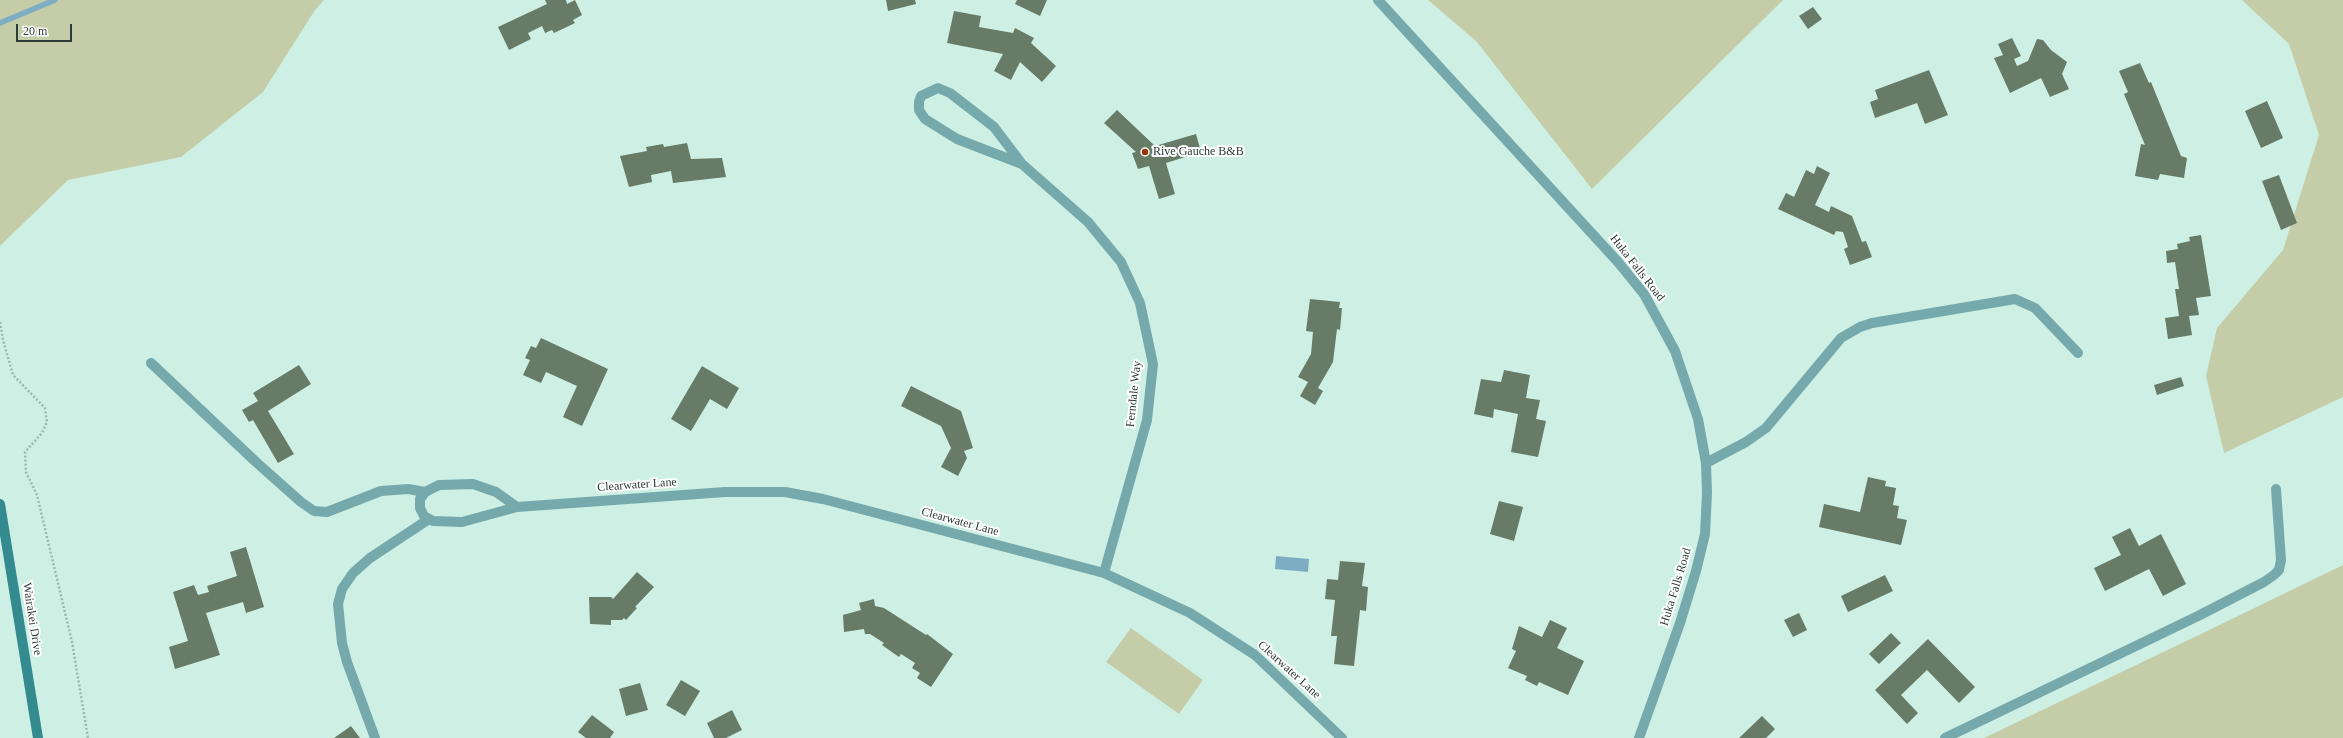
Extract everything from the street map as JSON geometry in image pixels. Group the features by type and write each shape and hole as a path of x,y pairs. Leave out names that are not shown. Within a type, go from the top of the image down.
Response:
{"main road":[{"name":"Wairakei Drive","path":"0,504 38,738"}],"street":[{"name":"Huka Falls Road","path":"1378,0 1613,256 1644,294 1676,351 1698,419 1706,463 1707,492 1705,534 1696,571 1638,738"},
{"name":"Ferndale Way","path":"1022,164 957,139 925,119 919,110 921,96 938,88 950,93 994,127 1022,164 1088,222 1121,262 1140,303 1153,364 1147,420 1104,573"},
{"path":"1706,463 1746,442 1761,432 1842,338 1860,327 1872,323 2015,299 2035,308 2078,353"},
{"path":"151,363 256,462 301,502 314,511 327,512 381,491 408,489 425,492"},
{"path":"375,738 346,662 342,643 338,604 342,589 353,573 370,558 429,519 420,508 420,499 425,492 439,485 473,484 496,492 517,507"},
{"path":"1945,738 2198,616 2264,582 2274,575 2279,570 2281,560 2276,489"},
{"name":"Clearwater Lane","path":"429,519 432,521 462,522 517,507 726,492 785,492 823,499 1104,573 1190,613 1255,655 1342,738"}],"path":[{"path":"0,322 3,340 13,375 45,408 47,422 42,433 25,452 26,472 37,495 72,642 88,738"}],"green space":[{"path":"0,0 324,0 315,10 263,92 181,157 68,180 0,246"},
{"path":"1428,0 1783,0 1592,189 1476,41"},
{"path":"2242,0 2343,0 2343,397 2224,453 2206,376 2217,328 2283,250 2319,135 2289,44"},
{"path":"2343,565 2343,738 1984,738 2207,631"},
{"path":"1131,628 1203,680 1179,714 1106,662"}],"water":[{"path":"1276,556 1309,559 1308,572 1275,569"}],"building":[{"path":"545,0 566,0 567,4 575,0 582,15 573,20 575,23 554,33 552,30 545,33 542,26 528,33 531,39 509,50 498,27 547,4"},
{"path":"886,0 915,0 916,4 888,11"},
{"path":"1017,0 1047,0 1040,16 1015,4"},
{"path":"1813,7 1822,19 1808,29 1799,16"},
{"path":"954,11 981,16 979,27 1013,33 1015,28 1034,38 1031,43 1056,66 1042,82 1020,62 1011,80 994,71 1003,54 947,43"},
{"path":"2012,38 2021,56 2014,59 2017,66 2028,61 2037,39 2043,40 2051,50 2067,62 2062,74 2069,89 2050,97 2041,78 2010,93 1994,58 2003,55 1998,44"},
{"path":"2140,63 2149,83 2151,82 2181,156 2187,158 2184,178 2160,174 2158,180 2135,176 2141,144 2145,145 2124,94 2128,92 2119,71"},
{"path":"1929,70 1948,115 1925,124 1917,103 1875,118 1870,102 1878,99 1875,90"},
{"path":"2267,101 2283,138 2261,148 2245,111"},
{"path":"1117,110 1155,146 1196,134 1201,152 1166,163 1175,194 1159,199 1149,166 1138,169 1132,153 1136,152 1104,123"},
{"path":"687,143 691,159 722,158 726,177 673,183 671,171 651,175 652,182 629,187 620,156 647,151 646,147 663,144 664,147"},
{"path":"1817,166 1830,173 1815,205 1829,212 1831,206 1852,216 1862,242 1866,241 1872,257 1850,265 1844,249 1848,247 1843,232 1836,231 1834,235 1778,209 1786,193 1794,197 1806,170 1814,174"},
{"path":"2279,175 2297,223 2281,230 2262,181"},
{"path":"2201,235 2211,296 2196,298 2199,315 2189,316 2192,335 2168,339 2165,318 2179,316 2175,289 2179,289 2175,262 2167,263 2166,251 2178,249 2177,244 2190,241 2189,237"},
{"path":"1310,299 1340,302 1339,308 1342,308 1340,330 1337,329 1333,362 1318,388 1323,391 1315,405 1300,396 1308,382 1298,377 1311,354 1313,332 1306,331"},
{"path":"541,338 608,369 582,426 563,417 577,386 546,372 541,383 523,375 530,360 525,358 531,346 536,348"},
{"path":"299,365 311,384 268,411 294,454 278,463 253,420 249,422 242,410 258,401 253,393"},
{"path":"702,366 739,388 727,409 710,399 691,431 671,419"},
{"path":"1504,370 1530,375 1526,398 1540,400 1536,419 1546,421 1538,457 1511,452 1518,414 1494,409 1493,418 1474,414 1481,379 1501,382"},
{"path":"2181,377 2184,386 2157,395 2154,385"},
{"path":"911,386 961,411 973,448 964,451 967,458 958,476 941,467 951,448 941,426 901,406"},
{"path":"1868,477 1886,481 1885,486 1896,488 1893,505 1899,506 1897,518 1907,520 1901,545 1819,527 1824,504 1860,512"},
{"path":"1499,501 1523,507 1514,541 1490,534"},
{"path":"2130,528 2139,546 2161,534 2186,584 2163,596 2149,569 2105,591 2094,568 2121,555 2112,537"},
{"path":"246,547 264,607 246,613 243,602 206,613 220,655 175,669 169,647 188,641 173,592 194,585 198,595 209,592 207,586 237,576 230,552"},
{"path":"1340,561 1365,563 1362,586 1368,587 1366,611 1360,610 1354,666 1334,664 1337,636 1331,636 1335,600 1325,599 1327,579 1338,580"},
{"path":"637,572 654,587 635,607 637,608 626,620 624,618 622,620 611,620 611,625 590,624 589,597 611,597 613,599"},
{"path":"1885,575 1893,591 1848,612 1841,596"},
{"path":"874,599 875,606 884,608 926,635 927,634 953,654 931,687 917,678 920,673 912,668 915,663 901,654 899,657 882,645 884,643 870,634 865,634 864,629 844,632 843,615 861,610 859,603"},
{"path":"1799,613 1807,630 1793,637 1784,620"},
{"path":"1550,620 1567,628 1557,648 1584,661 1568,695 1539,682 1537,686 1525,680 1527,676 1508,668 1516,651 1512,649 1519,626 1542,637"},
{"path":"1891,633 1901,643 1879,664 1869,654"},
{"path":"1928,639 1975,687 1959,703 1927,670 1901,695 1918,713 1907,724 1875,690"},
{"path":"681,680 700,691 685,716 666,705"},
{"path":"640,683 648,710 626,716 619,689"},
{"path":"732,710 742,730 726,738 714,738 707,723"},
{"path":"592,715 614,732 610,738 586,738 578,732"},
{"path":"1762,716 1775,729 1766,738 1739,738"},
{"path":"351,726 360,738 334,738"}],"waterway":[{"path":"0,23 55,0"}],"place":[{"name":"Rive Gauche B&B","path":"1145,152"}]}
